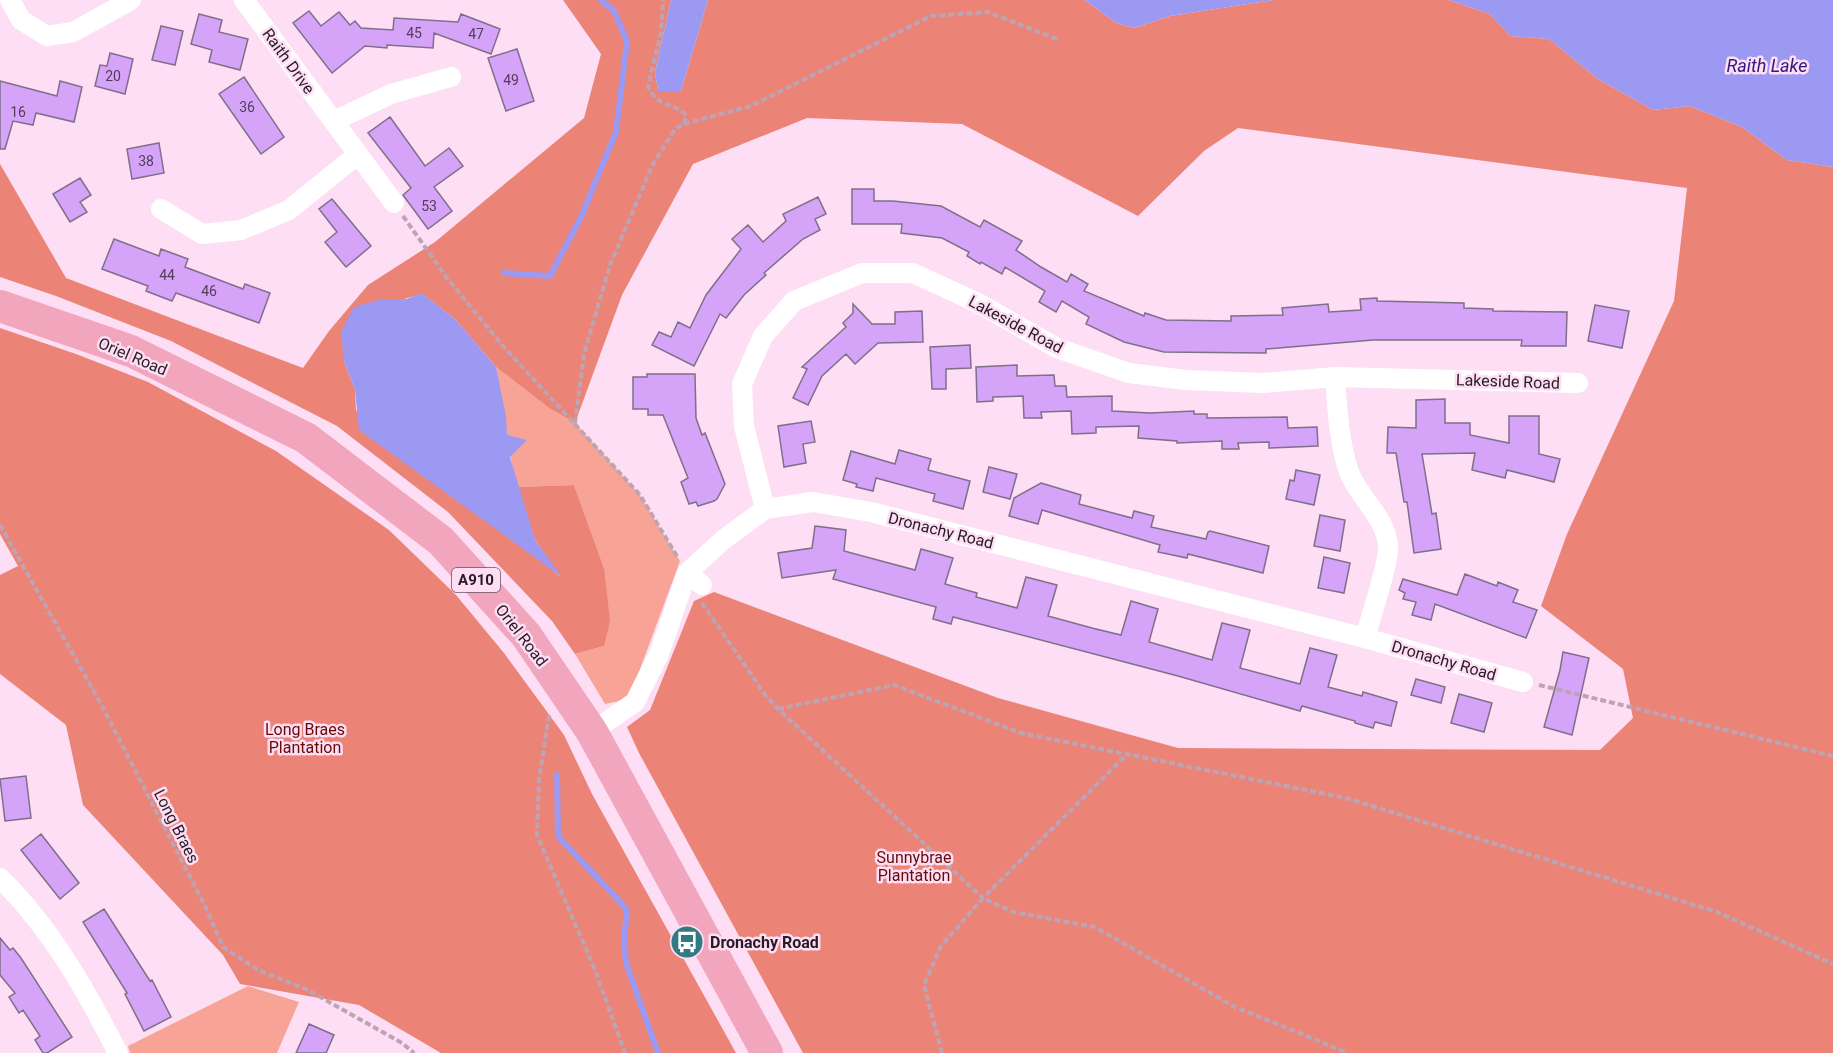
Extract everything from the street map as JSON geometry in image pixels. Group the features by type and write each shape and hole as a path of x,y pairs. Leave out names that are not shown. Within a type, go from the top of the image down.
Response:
{"main road":[{"name":"Oriel Road","path":"0,306 131,351 306,438 441,541 526,634 592,732 767,1053"}],"street":[{"path":"10,0 21,20 47,36 73,32 131,0"},
{"name":"Raith Drive","path":"244,0 394,203"},
{"path":"334,121 391,94 451,78"},
{"path":"161,209 202,234 241,230 289,210 358,154"},
{"name":"Lakeside Road","path":"765,509 744,426 742,384 763,336 794,301 862,273 913,273 978,303 1057,348 1129,373 1186,380 1263,383 1335,377 1578,383"},
{"path":"1335,377 1339,424 1350,472 1381,522 1388,546 1365,638"},
{"name":"Dronachy Road","path":"592,732 635,702 691,580 723,540 765,509 813,502 871,512 1365,638 1523,682"},
{"path":"0,878 41,926 76,976 118,1053"}],"path":[{"path":"663,0 661,32 648,86 651,95 664,104 680,109 686,115 684,124"},
{"path":"575,423 584,354 610,265 652,166 675,129 684,124 751,106 931,16 988,12 1059,40"},
{"path":"394,203 447,278 502,345 640,495 691,580 695,593 766,696 983,898 1013,912 1095,927 1233,1006 1348,1053"},
{"name":"Long Braes","path":"0,525 106,714 206,908 223,948 258,970 306,989 402,1043 414,1053"},
{"path":"555,678 539,780 537,835 595,970 625,1053"},
{"path":"1523,682 1833,756"},
{"path":"778,709 894,685 1021,733 1346,798 1717,912 1833,964"},
{"path":"942,1053 924,985 941,946 983,898 1127,754"}],"shaded area":[{"path":"496,367 549,408 575,423 640,495 680,561 629,699 605,704 575,654 604,646 604,568 574,485 517,487"},
{"path":"248,986 299,1002 277,1053 130,1053 128,1046"}],"green space":[{"name":"Sunnybrae Plantation","path":"563,0 671,0 655,72 658,91 681,91 708,0 1085,0 1116,23 1134,28 1170,16 1274,0 1449,0 1490,14 1510,36 1549,39 1598,79 1653,110 1690,106 1742,127 1787,160 1833,167 1833,1053 803,1053 627,727 650,710 694,601 714,592 998,698 1178,748 1600,750 1633,718 1623,669 1541,606 1567,534 1674,301 1687,188 1238,128 1204,151 1138,216 962,124 807,118 693,164 622,295 575,423 549,408 496,367 455,319 422,294 397,301 378,300 344,361 355,390 356,410 560,576 535,540 517,487 574,485 604,568 610,621 604,646 575,654 552,621 448,512 337,426 171,341 56,296 0,277 0,164 66,278 303,368 329,331 368,285 435,242 584,118 601,54"},
{"name":"Long Braes Plantation","path":"0,328 148,382 276,451 389,530 456,595 504,653 564,735 592,794 736,1053 441,1053 359,1005 240,984 223,955 83,805 66,725 0,674 0,575 18,566 0,534"}],"water":[{"path":"671,0 708,0 681,91 658,91 655,72"},
{"path":"1085,0 1274,0 1170,16 1134,28 1116,23"},
{"name":"Raith Lake","path":"1449,0 1833,0 1833,167 1787,160 1742,127 1690,106 1653,110 1598,79 1549,39 1510,36 1490,14"},
{"path":"421,293 455,319 496,367 506,416 507,435 527,440 510,457 535,540 562,577 359,430 355,390 344,361 341,332 354,307 378,300 407,299"}],"building":[{"path":"309,11 321,26 339,12 350,25 355,21 361,28 393,30 394,18 458,22 461,14 500,29 491,54 434,33 433,48 365,46 332,73 293,23"},
{"path":"199,14 222,20 219,32 248,39 240,70 209,62 212,50 191,44"},
{"path":"161,26 183,31 175,65 152,60"},
{"path":"517,49 534,101 506,111 488,58"},
{"path":"110,53 133,59 125,94 95,86 100,65 107,66"},
{"path":"244,77 284,137 261,154 219,94"},
{"path":"0,81 57,96 60,81 82,87 74,122 36,113 33,125 13,121 5,149 0,149"},
{"path":"390,117 425,166 449,148 463,166 434,187 452,211 428,229 403,195 411,188 368,133"},
{"path":"159,143 164,173 132,179 127,149"},
{"path":"80,178 91,195 80,202 87,212 70,222 53,194"},
{"path":"852,189 874,189 874,201 941,206 980,227 984,220 1022,241 1016,250 1041,267 1067,282 1071,274 1088,284 1084,291 1144,316 1145,313 1166,320 1231,321 1231,316 1283,315 1282,308 1328,304 1329,312 1361,310 1360,299 1377,298 1377,301 1464,303 1464,308 1493,309 1493,311 1567,312 1566,346 1521,346 1522,340 1373,340 1266,349 1266,353 1164,352 1124,342 1086,324 1089,317 1062,301 1056,312 1039,302 1045,291 1005,267 1002,274 981,262 980,264 967,256 969,252 942,238 901,233 902,224 852,224"},
{"path":"818,197 826,214 815,219 820,230 803,239 764,273 766,275 744,295 726,318 720,314 694,366 652,345 659,332 671,337 678,322 690,328 706,295 741,249 732,239 748,225 763,242 786,221 783,214"},
{"path":"332,199 371,246 346,267 325,242 337,232 319,209"},
{"path":"114,239 159,256 161,249 188,259 185,267 243,289 245,284 270,293 259,323 176,293 172,301 146,291 148,286 102,269"},
{"path":"853,304 872,324 895,324 895,312 922,311 923,342 878,343 855,364 846,354 822,376 808,405 793,398 807,369 802,367 846,327 843,323 853,313"},
{"path":"1595,305 1629,311 1622,348 1588,341"},
{"path":"970,345 971,368 946,369 946,389 932,389 930,347"},
{"path":"1017,365 1017,376 1054,375 1055,386 1066,386 1067,397 1112,396 1112,411 1150,413 1194,411 1194,414 1207,414 1207,418 1287,417 1288,428 1317,427 1318,446 1269,448 1269,442 1238,443 1239,449 1222,449 1222,441 1177,443 1177,441 1138,438 1139,426 1096,427 1096,433 1072,434 1071,411 1041,412 1042,418 1024,418 1023,396 993,397 993,401 977,402 976,367"},
{"path":"647,374 695,374 696,418 702,435 705,433 725,484 714,501 698,506 696,502 689,504 681,482 688,478 663,415 648,415 648,409 633,409 633,377 647,377"},
{"path":"1445,399 1445,423 1470,423 1470,435 1509,443 1509,416 1539,416 1539,454 1560,459 1554,482 1507,470 1505,478 1472,470 1475,453 1422,454 1432,514 1436,513 1441,549 1414,553 1407,502 1404,502 1396,453 1387,453 1388,427 1416,428 1416,400"},
{"path":"811,421 815,442 803,444 806,463 784,467 778,426"},
{"path":"899,450 931,459 928,470 970,481 963,509 933,501 935,494 876,478 873,491 856,487 857,484 843,480 851,451 895,464"},
{"path":"989,467 1017,474 1010,499 983,492"},
{"path":"1296,470 1320,475 1314,505 1286,499 1290,480 1294,481"},
{"path":"1041,483 1081,495 1079,504 1132,518 1134,511 1154,516 1151,527 1206,539 1210,531 1269,546 1263,573 1188,554 1187,558 1158,552 1160,545 1042,510 1038,524 1009,516 1014,498"},
{"path":"1320,515 1345,520 1340,551 1314,546"},
{"path":"815,526 846,530 844,551 915,570 921,549 953,558 945,584 977,593 976,597 1017,608 1026,577 1057,585 1048,616 1092,628 1121,635 1131,601 1158,609 1149,642 1212,660 1222,623 1250,630 1240,668 1300,684 1310,648 1337,655 1328,687 1362,696 1363,692 1397,702 1391,726 1375,722 1373,728 1302,706 1300,711 1178,676 953,617 951,624 933,619 936,607 833,579 836,570 782,578 778,553 812,548"},
{"path":"1324,557 1350,563 1344,593 1318,588"},
{"path":"1465,574 1497,586 1498,582 1518,590 1513,602 1537,610 1526,638 1435,604 1431,620 1412,615 1416,602 1403,599 1405,593 1399,590 1403,579 1457,595"},
{"path":"1563,652 1589,658 1572,735 1544,727"},
{"path":"1416,679 1445,687 1441,703 1411,695"},
{"path":"1459,694 1492,703 1484,732 1451,723"},
{"path":"26,776 31,818 5,821 0,779"},
{"path":"41,834 79,883 60,899 21,850"},
{"path":"104,909 150,981 152,980 171,1017 144,1031 125,994 127,993 83,922"},
{"path":"0,938 21,958 72,1037 47,1053 43,1053 35,1040 40,1036 23,1010 19,1013 9,997 15,993 0,975"},
{"path":"309,1024 334,1035 326,1053 296,1053"}],"waterway":[{"path":"504,273 550,276 581,217 616,132 627,41 614,11 601,0"},
{"path":"557,775 558,836 627,910 624,939 626,963 658,1053"}],"place":[{"name":"Dronachy Road","path":"687,942"}]}
